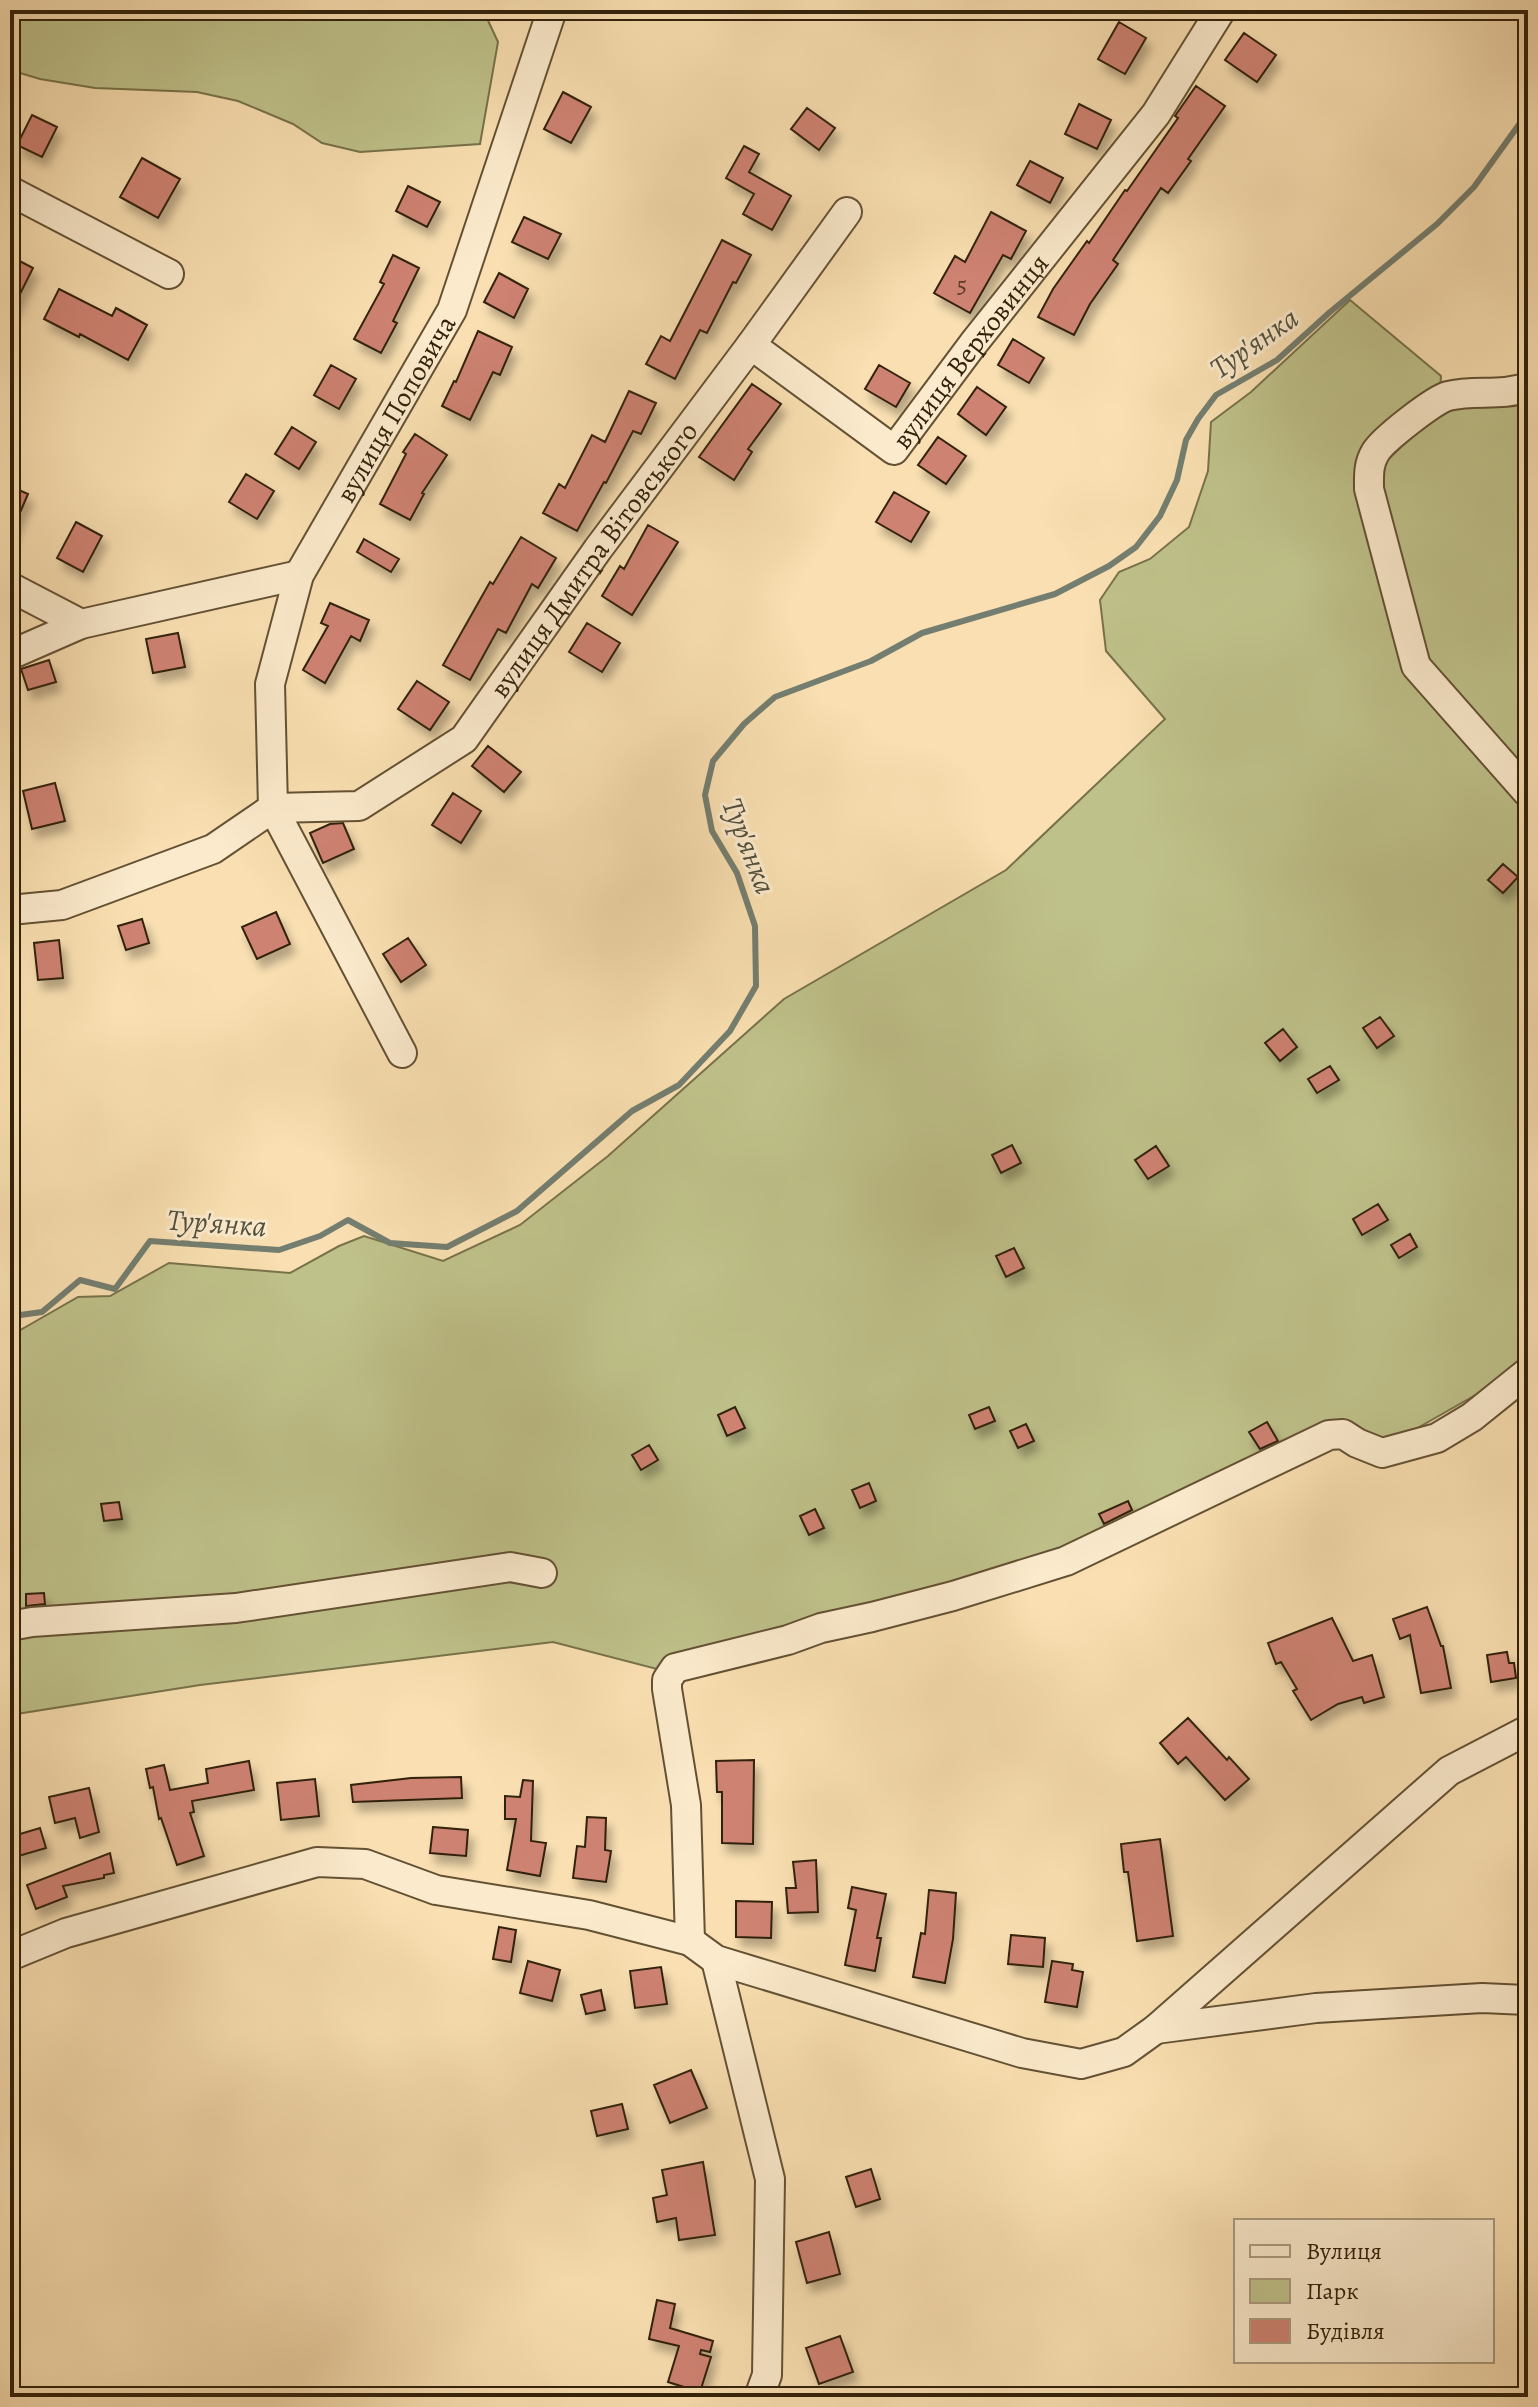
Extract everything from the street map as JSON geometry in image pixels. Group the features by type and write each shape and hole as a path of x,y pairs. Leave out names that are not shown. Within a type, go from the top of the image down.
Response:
{"street":[{"name":"вулиця Поповича","path":"402,1053 273,808 270,684 299,575 452,310 552,10"},
{"name":"вулиця Верховинця","path":"751,345 894,450 973,344 1156,114 1221,10"},
{"path":"10,191 169,274"},
{"name":"вулиця Дмитра Вітовського","path":"273,808 359,806 464,739 598,549 847,212"},
{"path":"1528,387 1512,393 1444,397 1392,434 1376,450 1369,466 1369,489 1416,666 1528,793"},
{"path":"10,655 81,624 299,575"},
{"path":"10,587 81,624"},
{"path":"10,910 62,905 213,849 273,808"},
{"path":"690,1941 686,1805 667,1689 667,1680 675,1668 953,1596 1066,1561 1329,1435 1343,1434 1382,1453 1437,1438 1472,1417 1528,1372"},
{"path":"10,1626 236,1608 510,1567 542,1573"},
{"path":"10,1956 66,1933 317,1862 365,1864 436,1890 589,1915 690,1941 716,1960 1022,2053 1081,2064 1124,2052 1156,2029 1449,1771 1528,1730"},
{"path":"716,1960 770,2179 763,2386 785,2397"},
{"path":"1156,2029 1316,2008 1482,1998 1528,2000"}],"green space":[{"path":"10,10 480,10 498,42 480,144 360,152 322,143 293,124 238,101 197,92 95,88 40,79 10,70"},
{"path":"1350,300 1441,376 1440,391 1528,388 1528,1360 1516,1372 1391,1443 1334,1438 1079,1563 684,1676 553,1642 200,1685 10,1715 10,1336 78,1297 110,1296 169,1263 290,1273 364,1236 443,1261 520,1225 608,1156 784,999 1006,870 1165,719 1106,651 1100,600 1119,572 1150,559 1189,527 1208,471 1211,422 1251,392"}],"building":[{"path":"1119,22 1146,38 1125,74 1098,59"},
{"path":"1244,33 1276,55 1257,82 1225,60"},
{"path":"1196,86 1225,106 1168,193 1161,188 1113,260 1118,264 1090,304 1074,335 1038,317 1053,289 1127,191 1178,118 1175,116"},
{"path":"563,92 591,107 571,143 544,129"},
{"path":"1079,104 1111,120 1097,149 1065,134"},
{"path":"807,108 835,128 819,150 791,129"},
{"path":"32,115 57,127 42,157 17,145"},
{"path":"744,146 759,154 749,172 791,196 772,230 743,214 754,194 726,178"},
{"path":"142,158 180,179 158,218 120,197"},
{"path":"1030,161 1063,178 1050,203 1017,185"},
{"path":"408,186 440,202 427,227 396,211"},
{"path":"991,212 1026,231 1011,259 1003,255 970,313 934,293 955,256 965,262"},
{"path":"524,217 561,234 548,259 512,242"},
{"path":"722,240 751,255 736,283 733,282 707,333 700,330 675,379 646,364 661,336 670,341"},
{"path":"393,255 419,268 381,353 354,339 384,284 380,282"},
{"path":"10,256 33,268 10,314"},
{"path":"499,273 528,289 514,318 484,302"},
{"path":"59,289 112,316 116,308 147,325 128,360 44,319"},
{"path":"478,331 512,347 500,375 493,372 470,420 442,406"},
{"path":"1013,339 1044,358 1029,383 998,365"},
{"path":"331,365 356,379 339,409 314,395"},
{"path":"879,365 910,383 896,407 865,389"},
{"path":"752,384 781,404 748,449 752,452 734,480 699,457"},
{"path":"977,387 1006,407 986,435 958,414"},
{"path":"629,391 656,403 641,434 633,431 577,531 543,513 559,484 565,488 592,435 605,442"},
{"path":"292,427 316,442 299,469 275,454"},
{"path":"415,434 447,455 422,493 410,520 380,504 406,454 403,452"},
{"path":"938,437 966,456 946,484 918,465"},
{"path":"246,474 274,491 257,519 229,502"},
{"path":"10,486 28,494 10,536"},
{"path":"894,492 929,512 911,542 876,522"},
{"path":"76,522 102,536 83,572 57,558"},
{"path":"648,525 678,542 632,615 602,596 620,566 624,569"},
{"path":"521,537 556,558 538,588 532,584 506,633 498,629 470,680 443,665 490,582 493,584"},
{"path":"364,539 399,559 391,572 357,552"},
{"path":"330,603 369,620 360,641 351,636 325,683 303,670 328,626 321,623"},
{"path":"587,623 620,643 602,672 569,652"},
{"path":"178,633 185,667 153,673 146,639"},
{"path":"49,660 56,682 28,690 21,669"},
{"path":"417,681 449,702 430,730 398,709"},
{"path":"488,746 521,772 504,792 472,766"},
{"path":"55,783 65,821 32,829 23,791"},
{"path":"453,793 481,811 461,843 432,825"},
{"path":"343,823 354,849 323,863 310,833 330,824"},
{"path":"1503,864 1518,877 1503,893 1488,880"},
{"path":"276,912 290,944 257,959 242,927"},
{"path":"142,919 149,943 126,950 118,926"},
{"path":"408,938 426,965 401,982 383,954"},
{"path":"59,940 63,978 38,980 34,943"},
{"path":"1380,1017 1394,1036 1377,1048 1363,1028"},
{"path":"1283,1029 1297,1047 1280,1061 1265,1043"},
{"path":"1330,1066 1339,1080 1317,1093 1308,1079"},
{"path":"1012,1145 1021,1163 1001,1173 992,1155"},
{"path":"1156,1146 1169,1166 1148,1179 1135,1160"},
{"path":"1378,1204 1388,1220 1362,1235 1353,1219"},
{"path":"1410,1234 1417,1247 1399,1258 1391,1245"},
{"path":"1014,1248 1024,1268 1006,1277 996,1256"},
{"path":"735,1407 745,1428 727,1436 718,1415"},
{"path":"989,1407 995,1421 975,1429 969,1415"},
{"path":"1267,1422 1278,1441 1260,1449 1249,1432"},
{"path":"1026,1424 1034,1441 1018,1448 1010,1431"},
{"path":"649,1445 658,1460 641,1470 632,1455"},
{"path":"869,1483 876,1501 860,1508 852,1490"},
{"path":"1128,1501 1132,1510 1104,1524 1099,1514"},
{"path":"119,1502 122,1519 104,1521 101,1504"},
{"path":"815,1509 824,1528 809,1535 800,1516"},
{"path":"44,1593 45,1604 26,1606 26,1594"},
{"path":"1427,1607 1443,1646 1451,1688 1421,1693 1410,1635 1400,1639 1393,1619"},
{"path":"1332,1618 1353,1661 1372,1655 1384,1697 1364,1703 1362,1697 1338,1704 1311,1720 1293,1691 1297,1689 1281,1662 1276,1664 1268,1643"},
{"path":"1507,1652 1509,1663 1514,1663 1516,1678 1491,1682 1487,1655"},
{"path":"1188,1718 1249,1779 1225,1800 1186,1757 1178,1764 1160,1743"},
{"path":"754,1760 753,1844 722,1843 722,1792 717,1792 716,1761"},
{"path":"249,1761 254,1790 192,1801 194,1812 190,1813 204,1856 177,1865 159,1819 146,1769 164,1765 170,1790 208,1783 206,1769"},
{"path":"461,1777 462,1798 353,1802 351,1785 411,1778"},
{"path":"315,1779 319,1816 281,1820 277,1783"},
{"path":"523,1780 533,1781 531,1841 546,1843 540,1876 507,1870 516,1819 505,1819 505,1796 520,1797"},
{"path":"89,1788 99,1832 80,1838 75,1818 55,1823 49,1797"},
{"path":"587,1817 606,1818 605,1850 611,1851 606,1882 573,1878 577,1846 585,1847"},
{"path":"433,1827 468,1830 466,1856 430,1853"},
{"path":"40,1828 46,1848 15,1857 10,1837"},
{"path":"1160,1839 1173,1936 1137,1941 1121,1844"},
{"path":"110,1853 114,1873 63,1886 67,1897 36,1909 27,1885"},
{"path":"816,1860 818,1912 788,1913 786,1888 796,1888 793,1862"},
{"path":"852,1887 886,1894 877,1938 881,1938 875,1971 845,1965 856,1910 848,1908"},
{"path":"929,1890 956,1893 953,1939 945,1983 913,1977 921,1933 925,1934"},
{"path":"736,1901 772,1902 771,1938 736,1937"},
{"path":"499,1927 516,1930 511,1962 493,1959"},
{"path":"1011,1935 1045,1938 1043,1967 1008,1964"},
{"path":"528,1961 560,1970 552,2001 520,1993"},
{"path":"1052,1961 1073,1964 1072,1970 1083,1972 1077,2007 1045,2002"},
{"path":"661,1967 667,2004 635,2008 630,1971"},
{"path":"601,1990 605,2010 586,2014 581,1995"},
{"path":"691,2070 707,2108 670,2123 654,2085"},
{"path":"622,2104 628,2129 597,2136 591,2111"},
{"path":"703,2162 715,2235 679,2240 676,2218 657,2222 653,2198 667,2195 662,2170"},
{"path":"871,2169 880,2199 856,2207 846,2177"},
{"path":"829,2232 840,2274 807,2283 796,2242"},
{"path":"657,2300 675,2304 670,2328 713,2341 710,2352 701,2350 700,2354 711,2357 700,2392 668,2382 679,2346 649,2339"},
{"path":"840,2336 853,2372 819,2384 806,2348"}],"waterway":[{"name":"Тур'янка","path":"10,1318 42,1312 80,1280 115,1289 150,1241 279,1250 320,1236 348,1220 390,1243 447,1247 517,1211 632,1111 679,1085 730,1031 756,986 755,926 737,873 712,831 705,795 713,761 744,724 775,697 871,661 922,633 1055,594 1109,566 1136,547 1160,516 1177,480 1186,440 1216,395 1277,360 1437,224 1474,187 1528,112"}]}
